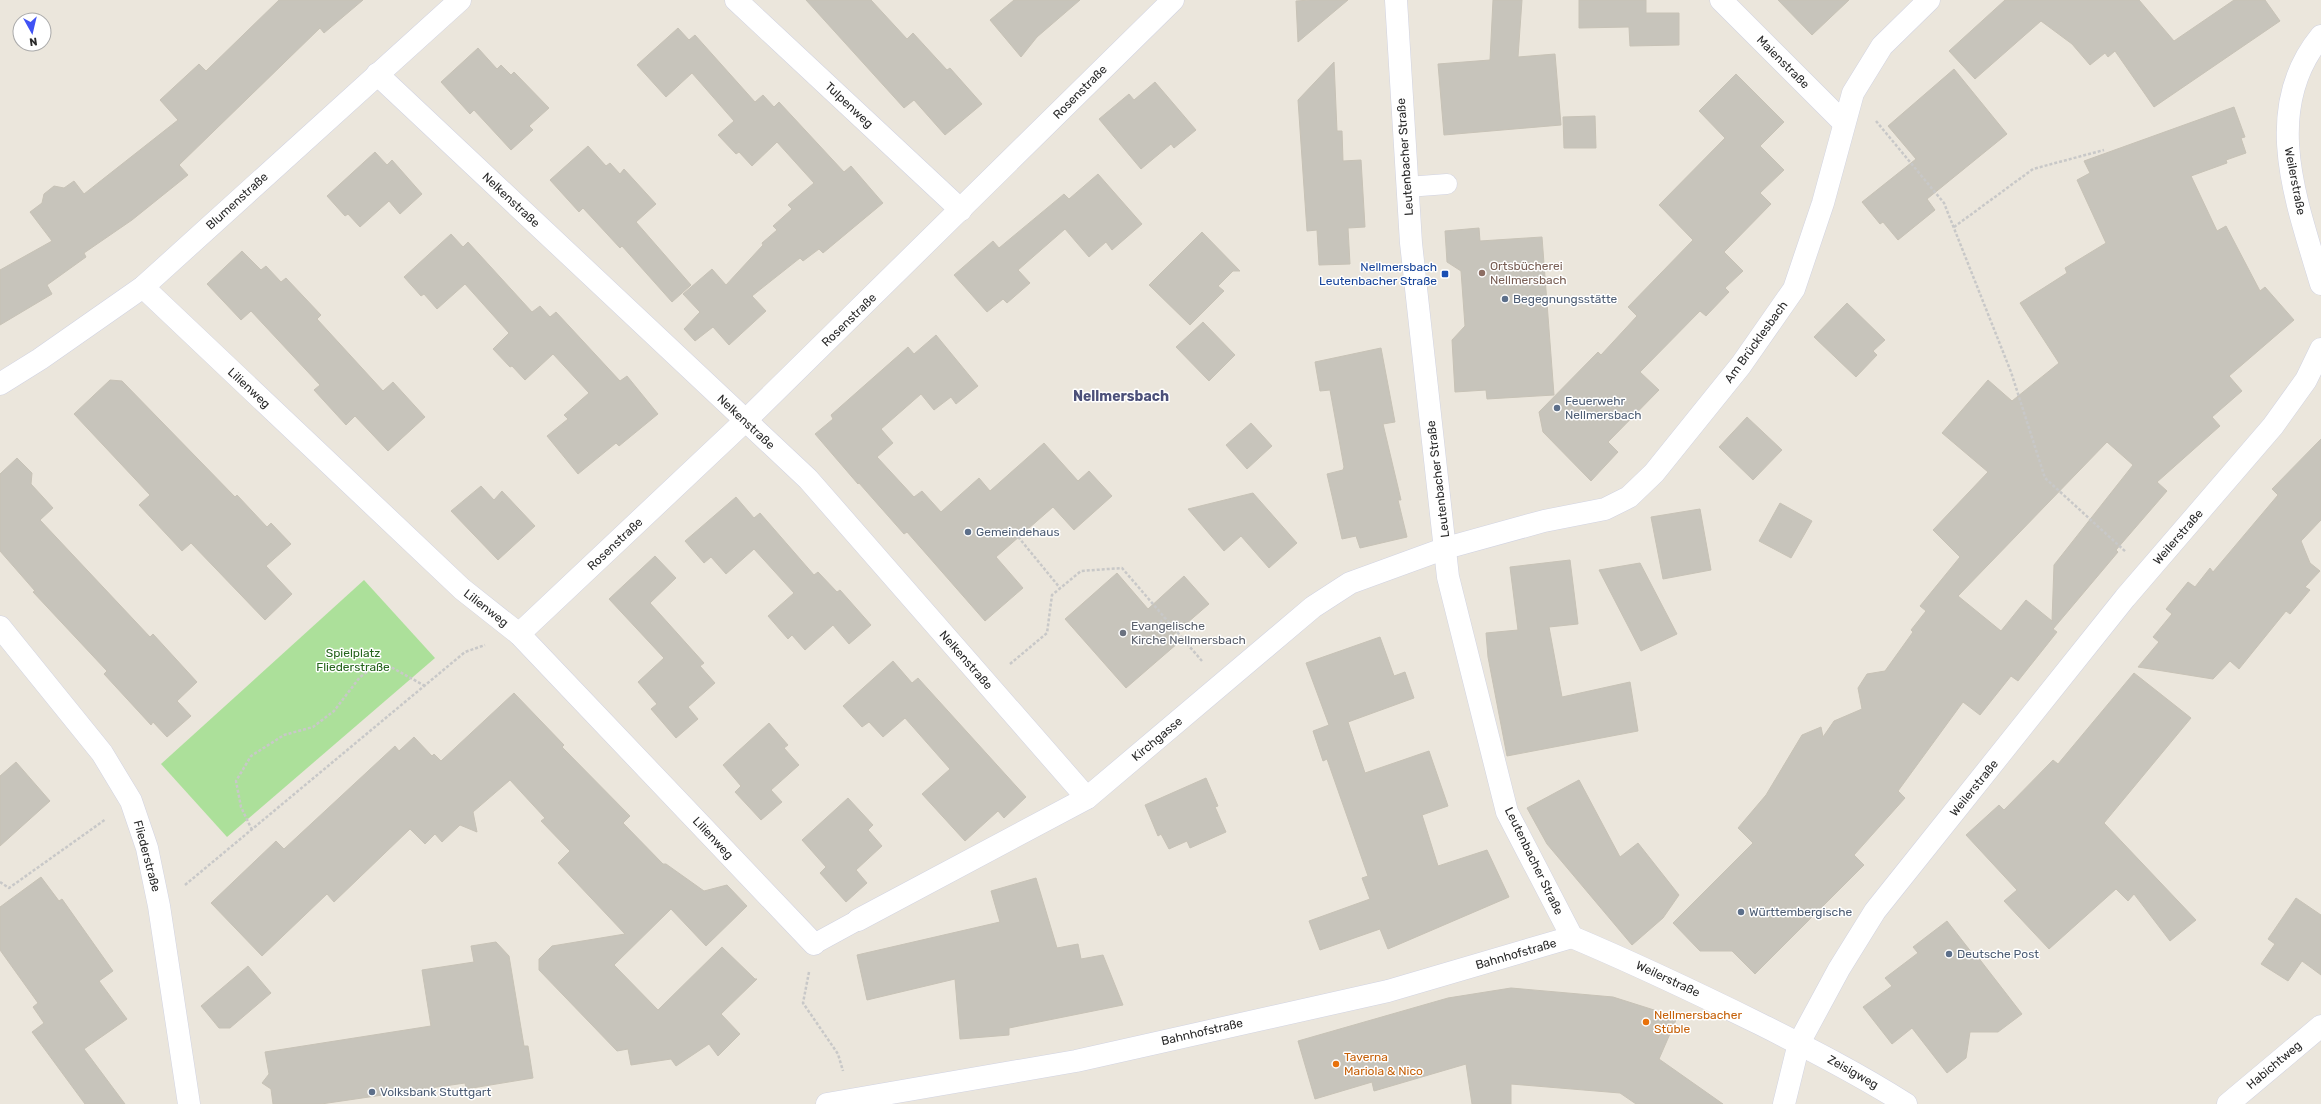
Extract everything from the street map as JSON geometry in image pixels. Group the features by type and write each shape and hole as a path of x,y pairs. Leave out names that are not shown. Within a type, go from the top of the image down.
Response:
{"street":[{"name":"Blumenstraße","path":"0,384 40,359 143,287 460,0"},
{"name":"Tulpenweg","path":"736,0 961,210"},
{"name":"Leutenbacher Straße","path":"1396,0 1407,186 1415,284 1446,548 1448,577 1507,812 1572,937"},
{"name":"Maienstraße","path":"1721,0 1844,123"},
{"name":"Am Brücklesbach","path":"1446,548 1544,521 1605,509 1629,497 1654,473 1741,365 1794,289 1807,255 1853,93 1882,46 1930,0"},
{"name":"Rosenstraße","path":"519,634 745,421 961,210 1168,2"},
{"name":"Weilerstraße","path":"2321,36 2297,73 2288,108 2287,138 2295,188 2321,284"},
{"name":"Nelkenstraße","path":"377,74 808,479 1087,798"},
{"name":"Lilienweg","path":"143,287 462,589 519,634 814,944"},
{"name":"Weilerstraße","path":"1572,937 1655,972 1799,1043 1838,969 1875,911 2147,572 2273,426 2306,380 2321,349"},
{"name":"Kirchgasse","path":"858,920 1087,798 1313,607 1350,583 1446,548"},
{"name":"Fliederstraße","path":"0,626 102,753 131,801 147,848 160,906 189,1104"},
{"name":"Bahnhofstraße","path":"827,1104 1076,1061 1388,991 1572,937"},
{"name":"Habichtweg","path":"2228,1104 2321,1026"},
{"path":"1784,1104 1799,1043"},
{"name":"Zeisigweg","path":"1799,1043 1865,1077 1906,1104"}],"lane":[{"path":"1407,186 1447,184"},
{"path":"814,944 858,920"}],"path":[{"path":"1853,93 1944,203 2011,372 2045,478 2147,572"},
{"path":"1954,227 2033,169 2104,150"},
{"path":"1015,533 1060,588"},
{"path":"987,684 1047,633 1052,595 1060,588 1081,571 1122,568 1222,684"},
{"path":"1160,622 1165,618"},
{"path":"160,906 465,652 519,634"},
{"path":"252,830 241,807 236,780 251,756 284,736 312,727 334,711 360,677 374,667 389,666 425,686"},
{"path":"0,882 9,888 131,801"},
{"path":"814,944 803,1003 838,1054 852,1100"}],"green space":[{"name":"Spielplatz Fliederstraße","path":"364,580 435,658 227,837 161,764"}],"building":[{"path":"279,0 363,0 324,33 320,28 179,165 188,175 132,220 84,253 86,257 47,285 52,294 0,325 0,270 52,241 30,212 42,203 44,194 54,186 64,188 74,181 84,194 178,120 160,100 199,64 206,71"},
{"path":"806,0 871,0 907,39 913,33 947,70 950,68 982,104 945,135 914,100 904,108"},
{"path":"1014,0 1080,0 1037,37 1021,57 990,20"},
{"path":"1348,0 1298,42 1296,1"},
{"path":"1493,0 1522,0 1518,57 1555,54 1561,125 1444,135 1438,64 1490,60"},
{"path":"1579,0 1646,0 1646,13 1679,13 1679,45 1630,46 1629,27 1579,28"},
{"path":"1778,0 1849,0 1812,35"},
{"path":"2005,0 2139,0 2174,41 2234,0 2265,0 2280,21 2154,107 2115,51 2108,57 2105,53 2090,65 2072,44 2041,21 1975,79 1949,51"},
{"path":"678,28 689,40 695,35 755,102 763,95 774,107 779,102 844,172 851,166 883,203 823,253 819,249 803,261 800,258 752,296 766,311 729,345 713,327 695,341 684,329 700,312 683,294 712,269 726,285 763,245 762,243 777,230 773,226 792,209 788,205 814,183 777,142 752,166 739,152 736,154 718,135 734,121 692,73 666,97 637,65"},
{"path":"478,48 497,69 501,65 511,75 514,72 549,108 529,126 533,130 511,150 474,110 470,114 441,82"},
{"path":"1334,62 1337,131 1342,131 1343,161 1361,160 1365,227 1348,228 1350,264 1319,265 1317,230 1307,231 1298,100"},
{"path":"1954,69 2007,134 1927,199 1935,210 1898,240 1883,222 1880,224 1862,202 1916,159 1888,126"},
{"path":"1736,74 1784,122 1760,146 1784,170 1760,193 1771,204 1724,252 1743,271 1725,288 1729,292 1706,316 1700,311 1640,372 1659,390 1608,442 1618,452 1591,481 1543,432 1539,412 1598,352 1601,355 1637,316 1628,307 1693,240 1659,205 1725,138 1699,111"},
{"path":"1155,82 1196,130 1174,148 1171,144 1141,169 1099,119 1129,94 1134,100"},
{"path":"2234,107 2245,137 2241,138 2246,153 2226,160 2227,163 2191,176 2217,231 2226,226 2260,291 2265,287 2294,320 2229,376 2242,391 2212,417 2220,426 2157,482 2167,491 2116,550 2118,552 2053,629 2057,632 2018,681 2011,676 1980,715 1963,702 1898,791 1905,798 1854,855 1864,865 1755,974 1732,951 1700,951 1673,923 1753,843 1738,828 1766,795 1802,735 1821,727 1823,737 1834,721 1862,709 1858,688 1867,674 1885,671 1913,632 1911,630 1926,611 1920,606 1960,557 1933,530 1988,472 1942,433 1988,380 2012,401 2059,363 2020,303 2067,273 2065,268 2106,243 2077,180 2090,173 2084,161","holes":["2107,442 2133,465 2054,565 2052,621 2026,600 2001,631 1958,596"]},
{"path":"1595,116 1596,148 1564,148 1563,117"},
{"path":"588,146 606,166 610,163 620,174 624,169 656,204 636,222 691,285 672,302 622,246 620,248 583,208 579,212 550,180"},
{"path":"375,152 387,165 392,160 422,194 400,214 389,201 360,227 348,214 345,216 327,196"},
{"path":"1098,174 1142,224 1112,250 1106,242 1089,257 1065,229 1018,270 1030,283 1007,303 1003,299 987,312 954,275 993,241 999,248 1064,194 1069,199"},
{"name":"Begegnungsstätte","path":"1479,228 1480,241 1542,237 1554,395 1487,399 1486,390 1455,392 1452,340 1465,326 1461,271 1447,262 1445,231"},
{"path":"1202,232 1240,271 1233,271 1218,286 1224,291 1190,325 1149,285"},
{"path":"451,234 463,247 468,242 532,312 540,306 550,317 556,312 620,381 627,376 658,414 619,446 616,443 578,474 547,436 568,419 564,415 589,393 553,354 525,380 512,366 510,367 493,349 509,333 465,284 437,309 424,294 421,296 404,277"},
{"path":"242,251 261,270 266,266 281,282 286,278 321,315 317,319 383,391 393,382 425,417 388,451 355,416 346,425 314,390 320,385 251,311 241,320 207,284"},
{"path":"1847,303 1885,340 1873,351 1877,355 1856,377 1814,337"},
{"path":"1203,322 1235,355 1209,381 1176,347"},
{"path":"936,335 978,386 956,404 951,397 934,410 921,394 881,429 893,443 877,457 914,497 922,491 941,512 979,478 990,491 1044,443 1078,481 1089,471 1112,496 1074,530 1053,507 996,557 1023,588 985,621 907,532 904,534 815,434 833,419 831,415 908,347 914,354"},
{"path":"1381,348 1395,422 1383,424 1401,500 1398,500 1407,537 1360,548 1356,536 1342,539 1327,474 1343,470 1344,467 1330,390 1320,391 1315,362"},
{"path":"110,380 122,381 235,497 237,495 267,527 271,523 291,544 266,566 292,594 265,620 191,543 182,551 139,505 150,495 74,414"},
{"path":"1747,417 1782,450 1753,480 1719,447"},
{"path":"1251,423 1272,446 1247,469 1226,445"},
{"path":"2321,439 2321,520 2301,541 2310,563 2320,571 2305,587 2310,590 2290,614 2286,611 2239,669 2230,661 2213,679 2138,667 2159,642 2153,637 2172,614 2166,609 2188,582 2195,587 2210,568 2213,572 2278,495 2272,489"},
{"path":"17,458 32,473 31,484 53,508 40,520 150,637 153,634 197,682 177,701 191,716 167,737 153,722 151,725 104,674 107,671 33,592 35,591 0,551 0,474"},
{"path":"481,486 494,500 502,491 535,526 498,560 451,511"},
{"path":"1253,493 1297,543 1269,568 1241,536 1224,551 1188,509"},
{"path":"736,497 754,518 760,513 814,575 818,572 837,592 840,590 871,625 849,644 833,625 805,650 792,635 788,639 768,616 794,593 754,549 726,574 711,557 704,563 685,541"},
{"path":"1780,503 1812,521 1791,558 1759,541"},
{"path":"1700,509 1711,570 1663,579 1651,517"},
{"path":"655,556 676,578 650,603 704,663 700,666 715,683 688,707 698,719 676,738 651,709 657,704 638,682 664,658 609,599"},
{"path":"1570,560 1578,624 1549,627 1562,697 1630,682 1638,731 1507,756 1488,657 1486,633 1518,630 1510,567"},
{"path":"1640,563 1677,634 1641,651 1599,570"},
{"name":"Evangelische Kirche Nellmersbach","path":"1117,573 1148,609 1184,576 1209,604 1172,636 1178,643 1126,688 1065,619"},
{"path":"1380,637 1394,676 1405,672 1414,698 1348,722 1365,773 1429,751 1448,806 1422,815 1438,866 1487,850 1509,897 1388,949 1380,929 1320,950 1309,921 1370,899 1362,878 1368,876 1327,759 1323,761 1313,731 1329,725 1306,663"},
{"path":"893,661 912,683 918,678 1026,797 1004,818 998,811 965,841 922,794 950,769 905,718 883,737 869,722 862,727 843,706"},
{"path":"2134,673 2191,718 2104,823 2196,920 2170,941 2134,894 2128,901 2116,889 2049,949 2004,901 2017,890 1966,835 1999,805 2004,810 2053,760 2058,764"},
{"path":"514,693 564,745 562,747 630,816 623,823 663,864 666,864 704,891 727,885 747,906 706,946 671,909 614,965 658,1010 722,947 755,979 757,979 721,1014 740,1034 718,1056 709,1044 676,1066 671,1059 631,1065 628,1049 617,1051 539,970 539,959 552,946 625,934 558,863 570,851 541,821 545,818 510,780 473,812 477,832 460,825 442,842 435,834 425,844 410,829 334,902 327,894 262,956 211,903 276,841 284,849 395,746 399,751 414,737 432,756 434,754 441,761"},
{"path":"769,723 788,745 784,748 799,765 771,790 782,802 761,820 735,792 741,786 723,765"},
{"path":"16,762 50,801 0,846 0,776"},
{"path":"1206,778 1218,806 1215,807 1226,832 1190,848 1187,841 1169,849 1161,834 1158,836 1145,805"},
{"path":"1579,780 1620,857 1638,843 1679,895 1663,918 1632,945 1547,844 1527,808"},
{"path":"848,798 873,825 868,830 882,846 856,870 867,883 846,902 820,873 826,867 802,840"},
{"path":"41,877 59,901 62,899 113,971 99,981 127,1019 84,1049 125,1104 85,1104 32,1032 44,1023 33,1007 38,1003 0,950 0,907"},
{"path":"1036,878 1057,948 1078,944 1081,959 1103,955 1123,1005 1009,1028 1009,1035 960,1039 955,979 867,1000 857,955 1000,922 991,891"},
{"path":"2296,898 2321,915 2321,975 2302,961 2288,981 2261,964 2275,944 2268,939"},
{"path":"1947,921 1972,953 1974,952 2022,1014 1998,1032 1970,1032 1966,1058 1947,1073 1912,1028 1892,1044 1863,1007 1892,986 1885,978 1918,953 1913,947"},
{"path":"496,942 509,956 524,1046 528,1046 533,1078 466,1089 465,1083 321,1104 273,1104 271,1089 262,1083 269,1074 265,1052 431,1026 422,970 474,962 471,946"},
{"path":"248,966 271,993 230,1028 219,1028 201,1006"},
{"path":"1511,988 1613,997 1654,1010 1676,1020 1659,1059 1723,1104 1636,1104 1620,1093 1511,1084 1511,1104 1472,1104 1466,1064 1374,1091 1372,1082 1315,1099 1298,1041 1448,998"}],"place":[{"name":"Ortsbücherei Nellmersbach","path":"1482,273"},
{"name":"Nellmersbach Leutenbacher Straße","path":"1445,274"},
{"name":"Begegnungsstätte","path":"1505,299"},
{"name":"Feuerwehr Nellmersbach","path":"1557,408"},
{"name":"Gemeindehaus","path":"968,532"},
{"name":"Evangelische Kirche Nellmersbach","path":"1123,633"},
{"name":"Württembergische","path":"1741,912"},
{"name":"Deutsche Post","path":"1949,954"},
{"name":"Nellmersbacher Stüble","path":"1646,1022"},
{"name":"Taverna Mariola & Nico","path":"1336,1064"},
{"name":"Volksbank Stuttgart","path":"372,1092"}],"district":[{"name":"Nellmersbach","path":"1121,396"}]}
